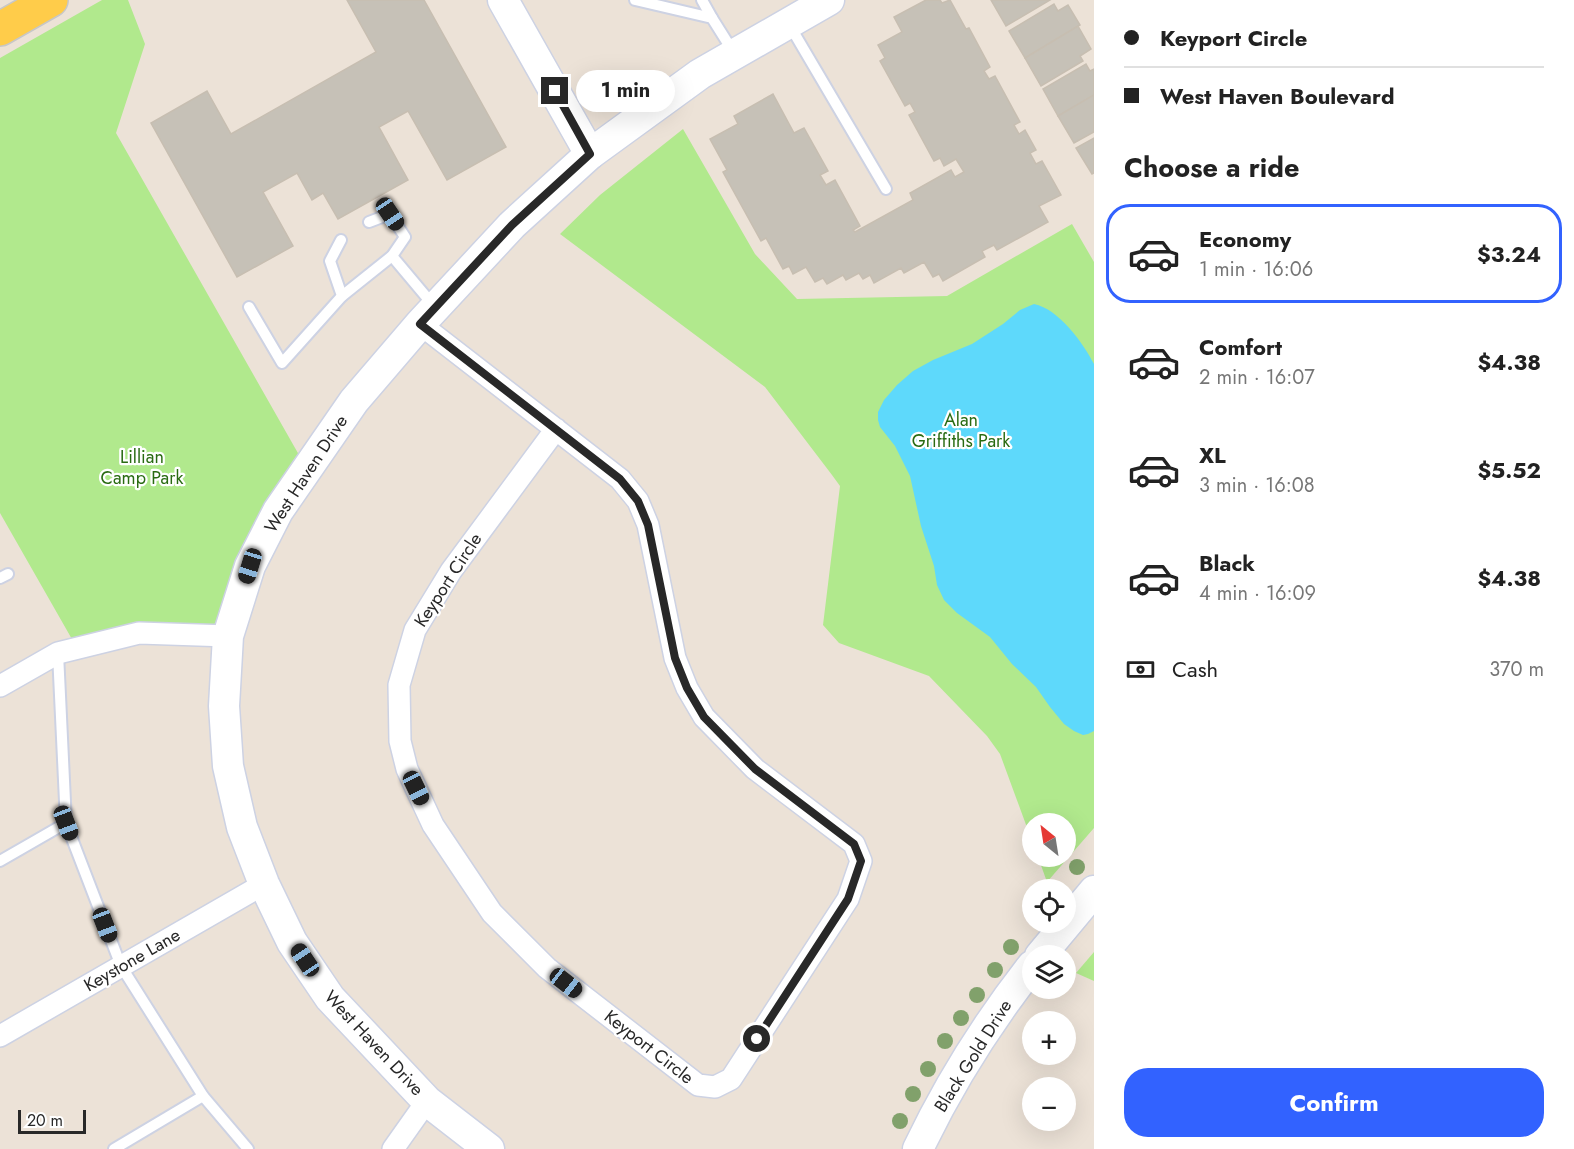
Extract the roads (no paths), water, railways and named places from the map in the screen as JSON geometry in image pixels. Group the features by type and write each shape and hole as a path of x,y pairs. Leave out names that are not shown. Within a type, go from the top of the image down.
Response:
{"main road":[{"path":"0,29 51,0"}],"street":[{"path":"503,0 590,154"},
{"name":"West Haven Drive","path":"489,1149 427,1101 330,998 292,942 264,885 242,827 228,766 224,706 228,636 250,566 278,511 354,401 512,225 590,154 700,74 829,0"},
{"name":"Keyport Circle","path":"428,316 556,429 620,479 638,501 648,525 675,658 687,688 704,717 755,769 854,844 861,861 848,899 842,909 731,1079 716,1087 698,1085 547,968 492,913 433,825 407,769 400,741 399,685 415,630 451,571 556,429"},
{"path":"0,686 58,653 139,633 228,636"},
{"name":"Keystone Lane","path":"0,1035 264,885"},
{"path":"1049,945 1094,891"},
{"name":"Black Gold Drive","path":"918,1149 986,1028 1022,979"},
{"path":"393,1149 427,1101"}],"lane":[{"path":"702,0 735,54"},
{"path":"641,1 712,18"},
{"path":"788,23 886,189"},
{"path":"249,307 282,363 342,297 392,256 405,237 390,214 369,222"},
{"path":"340,240 330,261 342,297"},
{"path":"392,256 428,316"},
{"path":"58,653 66,823 121,966 203,1096 248,1149"},
{"path":"0,861 66,823"},
{"path":"114,1149 203,1096"}],"water":[{"path":"1034,304 1052,313 1069,328 1084,346 1094,364 1094,731 1083,735 1064,724 1036,687 1012,664 990,637 957,613 944,600 937,585 910,476 895,446 880,427 878,420 878,412 884,400 913,371 972,344 1020,310"}],"park label":[{"name":"Alan Griffiths Park","path":"961,430"},
{"name":"Lillian Camp Park","path":"142,467"}]}
